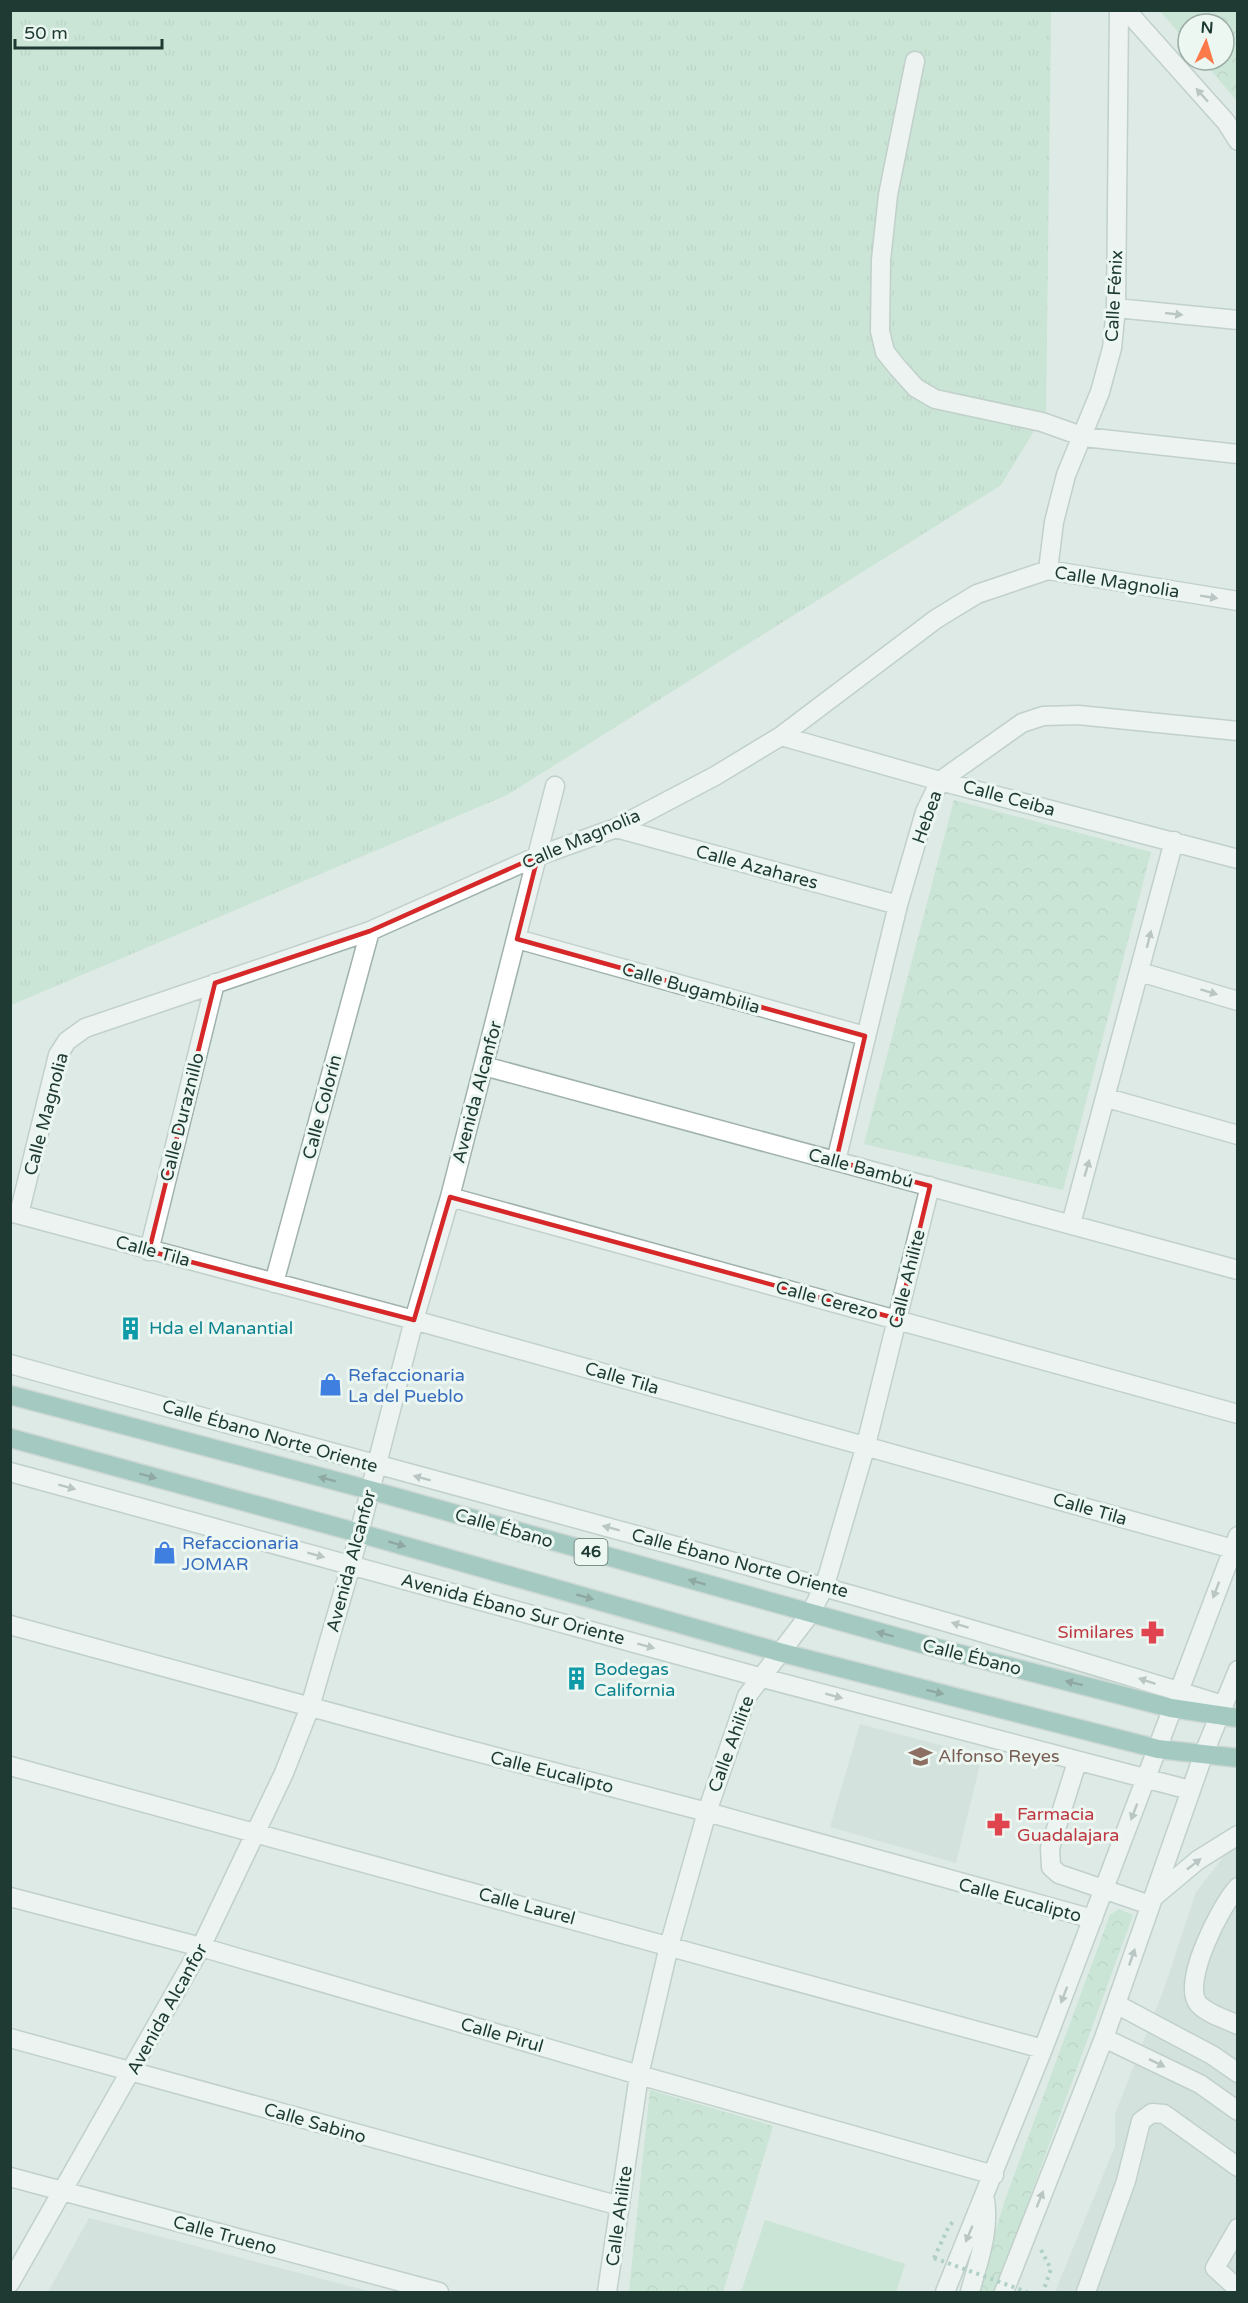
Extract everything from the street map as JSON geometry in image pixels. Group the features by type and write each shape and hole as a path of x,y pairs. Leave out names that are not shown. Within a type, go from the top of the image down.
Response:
{"main road":[{"name":"Calle Ébano","path":"10,1395 370,1490 810,1614 1171,1708"},
{"path":"10,1438 359,1533 779,1652 1158,1749 1238,1758"},
{"name":"46","path":"1171,1708 1221,1710 1238,1718"}],"street":[{"name":"Calle Fénix","path":"1048,570 1054,522 1066,475 1084,437 1112,348 1116,308 1119,10"},
{"path":"1126,10 1226,122 1238,141"},
{"path":"915,61 888,195 881,260 880,331 885,352 916,388 934,399 1042,422 1084,437 1238,454"},
{"path":"1116,308 1238,320"},
{"name":"Calle Magnolia","path":"15,1213 58,1055 67,1041 99,1022 370,932 538,856 616,828 715,776 781,736 936,619 977,594 1048,570 1238,601"},
{"name":"Hebea","path":"836,1161 898,905 928,803 940,781 1022,723 1043,716 1078,715 1238,730"},
{"name":"Calle Ceiba","path":"781,736 940,781 1238,859"},
{"name":"Avenida Alcanfor","path":"10,2283 133,2072 201,1947 257,1832 310,1707 351,1565 414,1320 450,1197 555,786"},
{"name":"Calle Azahares","path":"616,828 898,905"},
{"path":"1071,1224 1107,1098 1174,841"},
{"name":"Calle Colorín","path":"274,1283 370,932"},
{"name":"Calle Bugambilia","path":"517,939 865,1036"},
{"path":"1140,972 1238,1001"},
{"name":"Calle Duraznillo","path":"149,1251 215,983"},
{"name":"Calle Bambú","path":"484,1066 1238,1270"},
{"path":"1107,1098 1238,1135"},
{"name":"Calle Ahilite","path":"607,2292 639,2075 669,1946 707,1812 740,1712 759,1677 810,1614 825,1585 866,1445 930,1186"},
{"name":"Calle Cerezo","path":"450,1197 1238,1414"},
{"name":"Calle Tila","path":"15,1213 866,1445 1235,1542"},
{"name":"Calle Ébano Norte Oriente","path":"10,1364 375,1466 825,1585 1177,1690 1221,1710"},
{"name":"Avenida Ébano Sur Oriente","path":"10,1472 759,1677 1190,1790"},
{"path":"945,2292 985,2198 1043,2049 1158,1749 1177,1690 1235,1542"},
{"name":"Calle Eucalipto","path":"10,1626 707,1812 1092,1919"},
{"path":"1004,2292 1104,2038 1190,1790 1210,1755 1221,1710 1238,1670"},
{"path":"1210,1755 1238,1768"},
{"path":"1077,1762 1048,1857 1051,1867 1059,1874 1151,1901"},
{"name":"Calle Laurel","path":"10,1766 1043,2049"},
{"path":"1151,1901 1198,1860 1238,1835"},
{"path":"1238,1887 1228,1897 1206,1945 1195,1975 1195,1988 1196,2000 1201,2007 1238,2025"},
{"name":"Calle Pirul","path":"10,1897 201,1947 639,2075 994,2175"},
{"path":"1116,2004 1212,2055 1238,2073"},
{"name":"Calle Sabino","path":"10,2038 621,2206"},
{"path":"1104,2038 1200,2084 1238,2111"},
{"path":"1086,2292 1126,2181 1141,2121 1152,2114 1164,2114 1238,2166"},
{"name":"Calle Trueno","path":"10,2176 439,2292"},
{"path":"970,2292 986,2233 988,2218 985,2198"},
{"path":"1238,2228 1215,2268 1238,2289"}],"path":[{"path":"1029,2228 1051,2269 1043,2292"},
{"path":"934,2258 1027,2292"}],"highlighted area":[{"path":"538,856 517,939 865,1036 836,1161 930,1186 898,1319 450,1197 414,1320 149,1251 215,983 370,931"}],"shaded area":[{"path":"860,1724 982,1756 956,1863 830,1827"},
{"path":"1237,1844 1237,2292 1055,2292 1115,2146 1115,2114 1165,1986 1196,1892 1230,1848"},
{"path":"89,2218 372,2292 48,2292"}],"green space":[{"path":"11,11 1051,11 1046,411 1001,485 507,795 11,1005"},
{"path":"1160,11 1237,11 1237,101 1212,72 1236,72 1236,12 1176,12 1176,29"},
{"path":"954,800 1151,852 1063,1190 864,1144"},
{"path":"1119,1909 1133,1915 995,2292 977,2292 1004,2203 1110,1915"},
{"path":"650,2090 773,2126 723,2292 629,2292"},
{"path":"765,2220 905,2264 896,2292 741,2292"}],"place":[{"name":"Hda el Manantial","path":"131,1328"},
{"name":"Refaccionaria La del Pueblo","path":"330,1385"},
{"name":"Refaccionaria JOMAR","path":"164,1553"},
{"name":"Similares","path":"1152,1632"},
{"name":"Bodegas California","path":"576,1679"},
{"name":"Alfonso Reyes","path":"920,1756"},
{"name":"Farmacia Guadalajara","path":"999,1824"}]}
